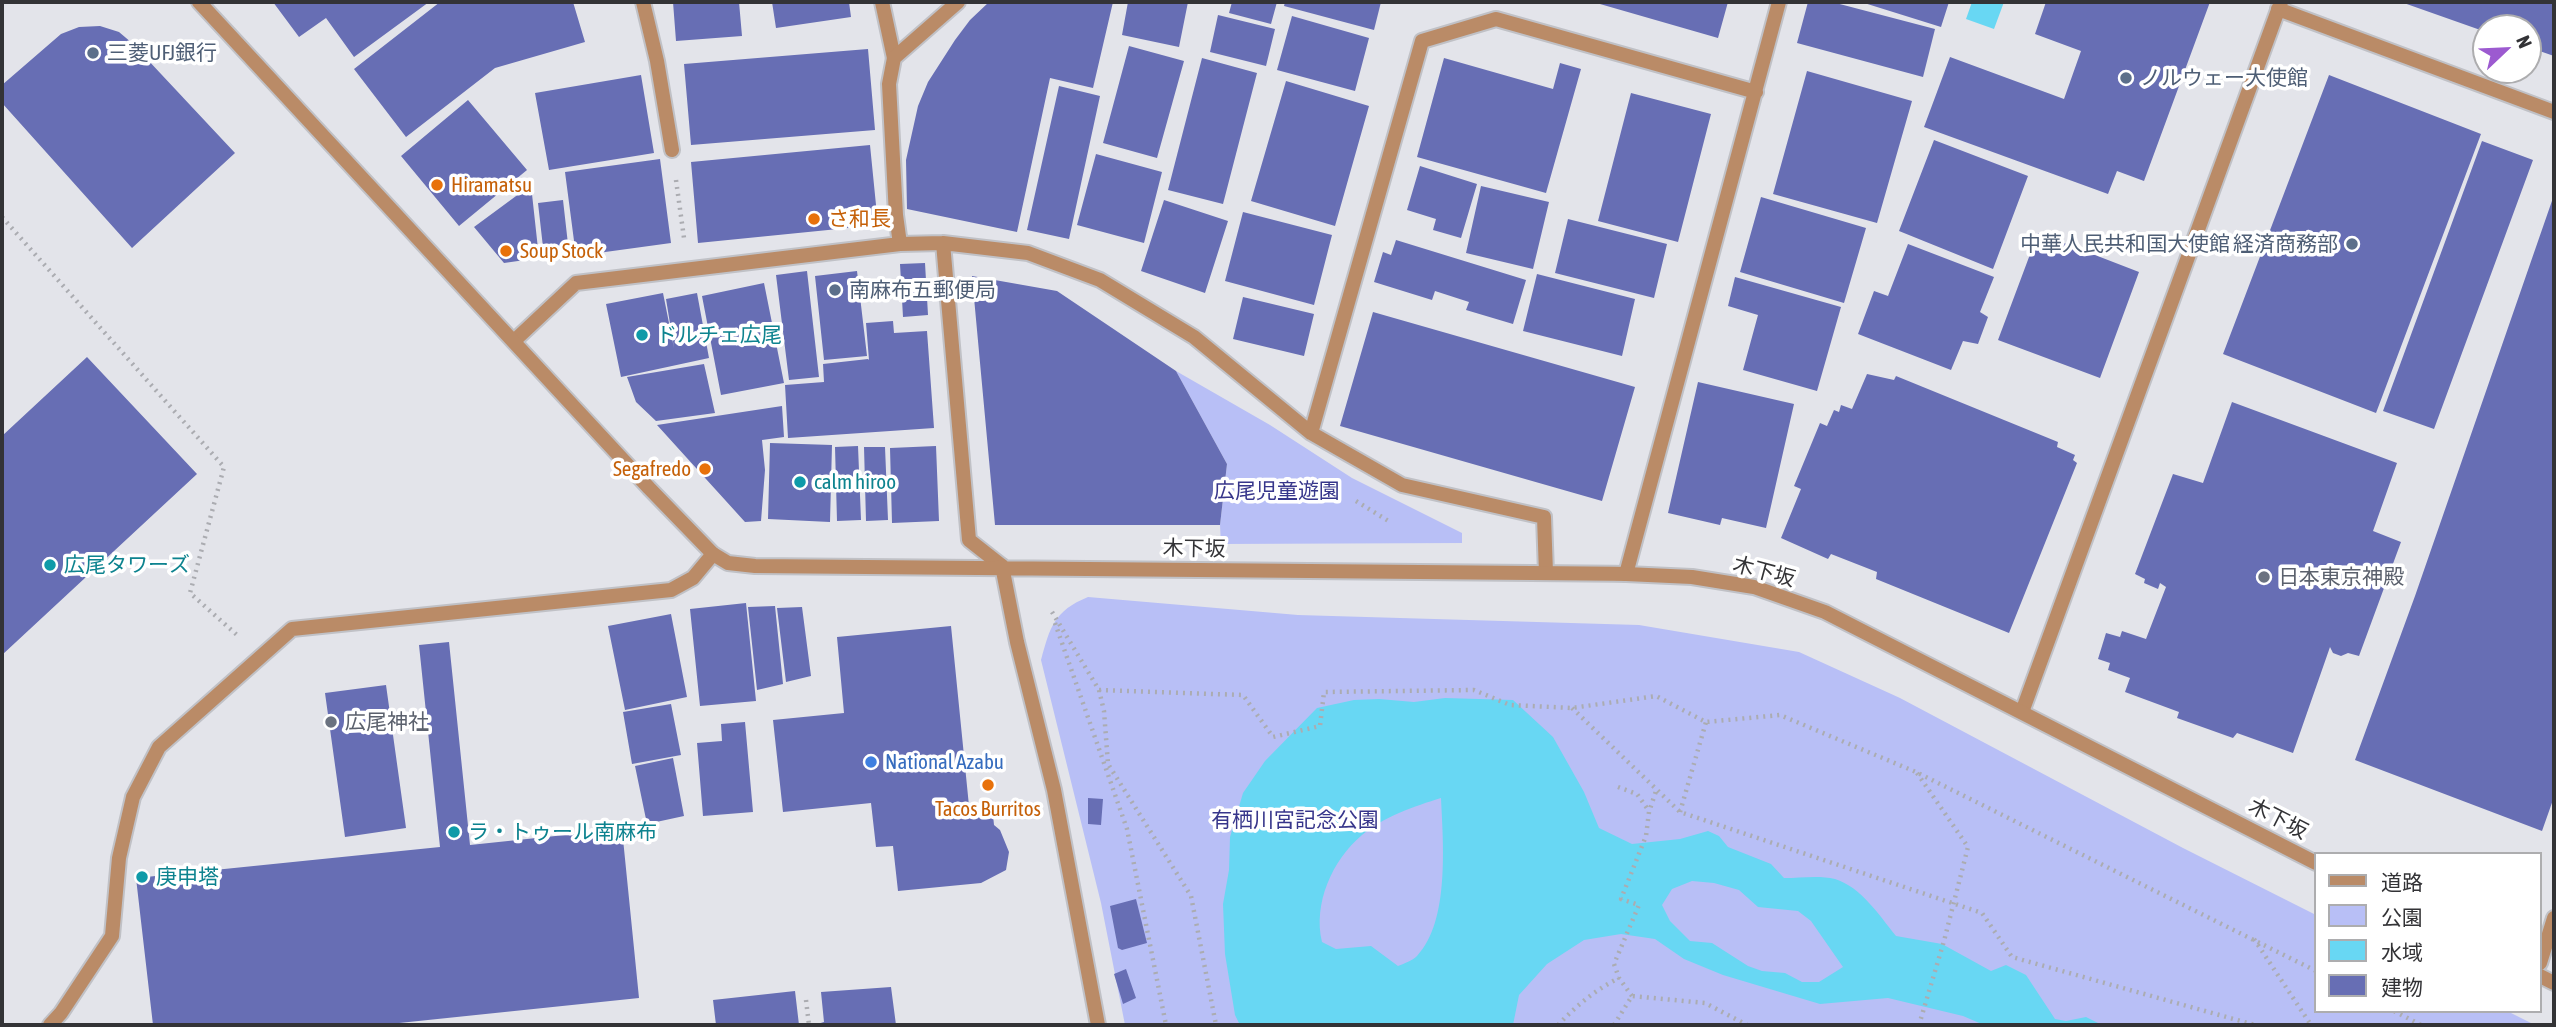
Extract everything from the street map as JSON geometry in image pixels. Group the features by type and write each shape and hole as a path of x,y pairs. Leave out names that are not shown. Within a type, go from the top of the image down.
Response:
{"street":[{"path":"50,1025 61,1013 112,936 120,858 133,797 159,747 292,629 671,590 693,578 713,554 199,2"},
{"path":"643,2 657,61 672,150"},
{"path":"882,2 894,58 888,84 900,244"},
{"path":"894,58 958,2"},
{"path":"1626,574 1779,2"},
{"path":"2022,712 2280,6 2554,112"},
{"path":"1311,433 1422,41 1496,19 1756,92"},
{"path":"514,341 576,283 900,244 943,243 1028,253 1100,280 1194,337 1311,433 1402,485 1544,517 1546,573"},
{"path":"943,243 969,540 1002,566 1017,642 1054,790 1098,1025"},
{"name":"木下坂","path":"713,554 728,563 755,566 1002,566 1626,574 1692,577 1754,587 1825,612 2314,862"},
{"path":"2542,957 2554,918"}],"path":[{"path":"672,150 689,270"},
{"path":"2,217 224,467 190,593 261,657"},
{"path":"1166,1025 1126,828 1052,612 1099,690 1104,711 1108,764 1191,896 1216,1025"},
{"path":"1099,690 1243,695 1273,737 1321,726 1324,692 1474,690 1510,705 1572,708 1656,696 1706,722 1780,715 1916,772 2314,970"},
{"path":"1572,708 1680,812 1982,913 2012,957 2255,1025"},
{"path":"1680,812 1706,722"},
{"path":"1916,772 1968,847 1955,903 1920,1023"},
{"path":"1618,787 1637,794 1649,812"},
{"path":"1656,791 1649,812 1646,836 1621,900 1639,905 1614,964 1619,978 1632,996 1705,1003 1746,1025"},
{"path":"2253,938 2311,1025"},
{"path":"1558,1025 1575,1007 1619,978"},
{"path":"1614,1025 1632,996"},
{"path":"806,1000 809,1025"},
{"path":"2398,1013 2421,1025"}],"green space":[{"name":"広尾児童遊園","path":"1176,371 1270,425 1352,478 1462,533 1462,543 1221,544 1220,525 1227,464"},
{"name":"有栖川宮記念公園","path":"1088,597 1298,615 1639,625 1799,652 1900,698 2314,914 2314,1013 2511,1013 2535,1025 1125,1025 1101,903 1041,660 1055,621 1077,602"}],"water":[{"path":"1972,2 2004,2 1994,29 1966,19"},
{"path":"1445,698 1513,700 1553,737 1584,792 1599,828 1632,844 1680,839 1708,831 1719,836 1728,847 1771,864 1784,878 1835,879 1861,895 1896,936 1942,944 1991,971 2006,965 2026,975 2055,1019 2066,1021 2086,1017 2102,1025 1984,1025 1963,1016 1888,998 1820,1004 1723,975 1684,959 1655,939 1621,934 1584,940 1547,964 1519,995 1513,1025 1240,1025 1235,1015 1225,954 1223,904 1229,870 1230,837 1243,793 1265,761 1317,708 1354,700 1414,702","holes":["1441,798 1443,859 1440,902 1428,941 1417,956 1398,966 1371,946 1336,949 1322,942 1320,913 1327,884 1351,845 1389,817","1692,881 1714,883 1739,890 1758,907 1798,911 1811,921 1843,967 1819,982 1802,982 1785,973 1762,971 1748,966 1712,943 1690,941 1670,921 1662,905 1672,889"]}],"building":[{"path":"273,2 429,2 354,57 326,18 299,37"},
{"path":"440,2 573,2 585,42 495,68 406,137 354,69"},
{"path":"673,2 739,2 742,36 676,41"},
{"path":"772,2 849,2 851,17 776,28"},
{"path":"989,2 1113,2 1093,88 1050,78 1017,232 907,209 906,160 918,106 928,82 955,40 970,20"},
{"path":"1128,2 1188,2 1179,47 1122,35"},
{"path":"1232,2 1277,2 1271,24 1229,13"},
{"path":"1285,2 1381,2 1374,30 1284,6"},
{"path":"1593,2 1728,2 1718,38"},
{"path":"1808,2 1832,2 1935,29 1923,77 1797,43"},
{"path":"1861,2 1949,2 1941,27"},
{"name":"ノルウェー大使館","path":"2046,2 2210,2 2144,181 2117,171 2108,194 1924,127 1950,57 2064,99 2081,51 2035,34"},
{"path":"2401,2 2554,2 2554,56 2542,52 2542,14 2472,14 2472,27"},
{"path":"1218,15 1275,29 1266,66 1210,52"},
{"path":"1292,16 1369,38 1355,91 1277,70"},
{"path":"100,26 119,32 132,43 235,153 132,248 2,103 2,85 61,34 79,27"},
{"path":"1129,46 1184,61 1157,158 1103,143"},
{"path":"868,49 875,130 691,145 684,64"},
{"path":"1202,58 1257,73 1223,204 1168,190"},
{"path":"1444,58 1553,89 1560,63 1581,69 1546,193 1417,157"},
{"path":"1807,71 1912,101 1877,223 1773,194"},
{"path":"641,75 654,153 549,170 535,93"},
{"name":"中華人民共和国大使館 経済商務部","path":"2329,75 2481,134 2376,413 2223,354"},
{"path":"1286,81 1369,106 1335,226 1251,201"},
{"path":"1059,86 1100,96 1069,239 1027,230"},
{"path":"1631,93 1711,114 1678,242 1598,221"},
{"path":"468,100 527,170 459,226 401,156"},
{"path":"1934,140 2028,176 1993,269 1899,231"},
{"path":"2482,141 2533,160 2434,429 2383,411"},
{"path":"870,145 878,225 698,243 691,162"},
{"path":"1096,154 1162,172 1144,243 1077,225"},
{"path":"660,159 671,243 576,256 565,172"},
{"path":"1420,166 1477,184 1461,238 1433,230 1436,219 1407,210"},
{"path":"531,185 539,258 504,263 474,227"},
{"path":"1481,186 1549,202 1533,269 1466,253"},
{"path":"2554,195 2554,797 2542,831 2355,760 2415,596"},
{"path":"1761,197 1866,228 1844,303 1740,272"},
{"path":"563,200 569,253 544,256 538,203"},
{"path":"1164,200 1228,221 1205,293 1141,271"},
{"path":"1243,212 1332,235 1314,305 1225,281"},
{"path":"1568,219 1667,244 1654,298 1555,273"},
{"path":"2038,233 2139,272 2100,378 1998,340"},
{"path":"1396,240 1526,280 1513,324 1466,310 1469,302 1435,291 1432,300 1374,282 1383,252 1391,255"},
{"path":"1908,244 1994,277 1980,312 1988,317 1978,344 1963,341 1951,370 1858,334 1874,291 1888,296"},
{"path":"925,263 928,315 903,317 900,264"},
{"path":"807,271 819,377 789,380 776,275"},
{"path":"857,271 867,356 824,360 815,276"},
{"path":"1537,274 1635,299 1622,356 1523,331"},
{"path":"972,276 1057,291 1176,371 1227,464 1220,525 995,525"},
{"path":"1735,277 1841,307 1817,391 1743,370 1758,315 1728,306"},
{"path":"764,283 784,383 721,395 702,296"},
{"name":"ドルチェ広尾","path":"663,293 674,348 666,299 697,293 709,358 621,377 606,304"},
{"path":"1243,297 1314,314 1304,356 1233,339"},
{"path":"1373,312 1635,387 1602,501 1340,426"},
{"path":"893,321 894,333 927,331 934,428 788,438 785,385 824,382 823,364 869,360 866,323"},
{"name":"広尾タワーズ","path":"87,357 197,474 2,655 2,436"},
{"path":"704,364 715,413 656,421 636,402 627,377"},
{"path":"1867,374 1894,380 1896,376 2058,442 2057,447 2075,455 2073,460 2077,463 2009,633 1876,579 1877,572 1831,554 1828,559 1781,538 1801,489 1794,486 1820,423 1827,426 1834,410 1839,412 1841,405 1852,409"},
{"path":"1698,382 1794,404 1766,528 1722,518 1720,525 1668,513"},
{"name":"日本東京神殿","path":"2232,402 2397,463 2373,531 2401,542 2359,656 2348,653 2341,656 2333,653 2330,647 2293,753 2237,733 2233,738 2177,718 2179,712 2125,692 2130,678 2108,670 2110,663 2098,659 2106,633 2120,637 2122,631 2146,639 2166,587 2160,583 2158,589 2144,583 2145,579 2135,574 2173,474 2203,483"},
{"path":"782,406 784,437 762,440 765,470 761,521 745,522 657,425"},
{"name":"calm hiroo","path":"770,443 832,445 830,522 768,519"},
{"path":"858,446 861,520 837,521 835,447"},
{"path":"936,446 939,521 892,523 890,448"},
{"path":"864,447 885,447 888,520 866,521"},
{"path":"746,603 756,701 700,706 690,609"},
{"path":"775,606 783,684 757,690 748,607"},
{"path":"802,607 811,676 786,682 777,608"},
{"path":"671,614 687,697 625,710 608,626"},
{"name":"National Azabu","path":"951,626 970,816 993,815 994,825 1000,830 1009,852 1006,870 981,883 898,891 893,846 876,847 871,803 783,812 773,720 844,713 837,637"},
{"name":"ラ・トゥール南麻布","path":"449,642 470,845 622,829 639,998 380,1025 153,1025 136,878 440,847 419,645"},
{"path":"386,685 406,828 345,837 325,693"},
{"path":"671,704 681,755 632,764 623,712"},
{"path":"745,722 753,812 703,816 697,743 722,741 721,724"},
{"path":"673,758 684,816 647,824 635,766"},
{"path":"1088,798 1103,799 1101,825 1088,824"},
{"path":"1136,899 1147,943 1122,950 1118,948 1110,906"},
{"path":"1126,969 1136,998 1123,1004 1114,974"},
{"path":"891,987 896,1025 814,1025 824,1022 821,992"},
{"path":"795,991 799,1025 716,1025 713,1000"}],"place":[{"name":"三菱UFJ銀行","path":"93,53"},
{"name":"ノルウェー大使館","path":"2126,78"},
{"name":"Hiramatsu","path":"437,185"},
{"name":"さ和長","path":"814,219"},
{"name":"中華人民共和国大使館 経済商務部","path":"2352,244"},
{"name":"Soup Stock","path":"506,251"},
{"name":"南麻布五郵便局","path":"835,290"},
{"name":"ドルチェ広尾","path":"642,335"},
{"name":"Segafredo","path":"705,469"},
{"name":"calm hiroo","path":"800,482"},
{"name":"広尾タワーズ","path":"50,565"},
{"name":"日本東京神殿","path":"2264,577"},
{"name":"広尾神社","path":"331,722"},
{"name":"National Azabu","path":"871,762"},
{"name":"Tacos Burritos","path":"988,785"},
{"name":"ラ・トゥール南麻布","path":"454,832"},
{"name":"庚申塔","path":"142,877"}]}
